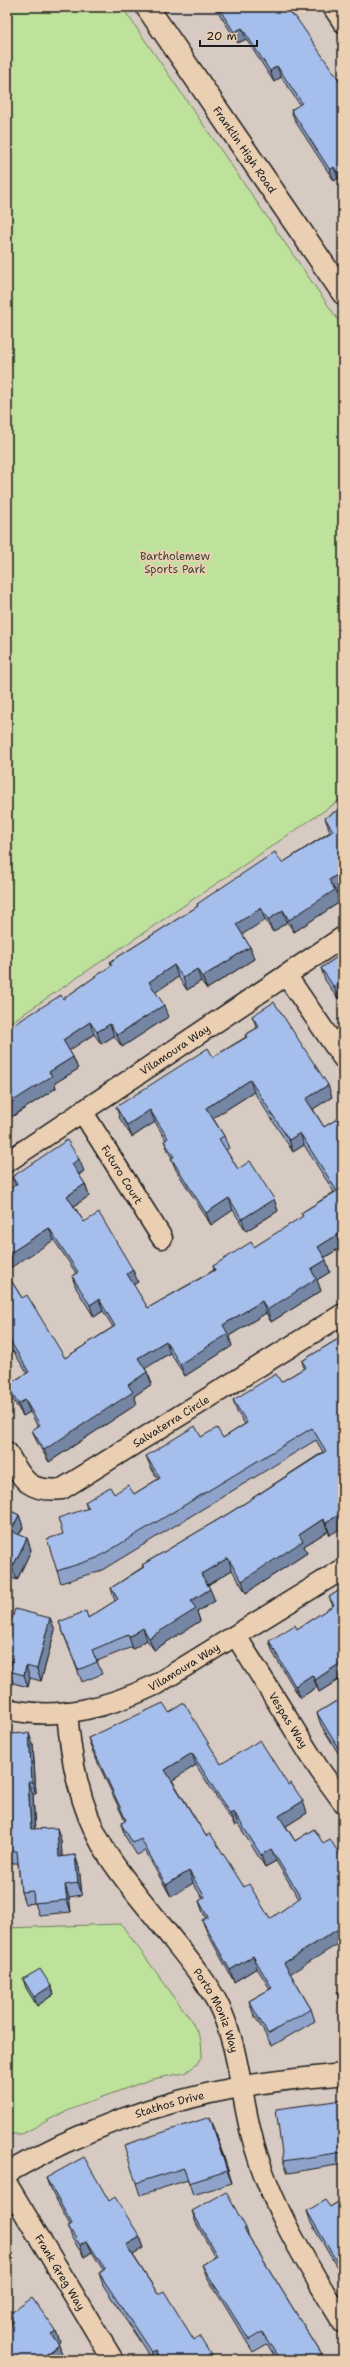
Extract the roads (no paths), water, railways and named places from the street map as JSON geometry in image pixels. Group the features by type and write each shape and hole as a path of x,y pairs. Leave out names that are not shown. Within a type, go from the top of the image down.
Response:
{"street":[{"name":"Franklin High Road","path":"147,7 343,292"},
{"path":"333,7 343,22"},
{"name":"Vilamoura Way","path":"7,1162 343,937"},
{"path":"286,975 343,1058"},
{"name":"Futuro Court","path":"82,1112 162,1238"},
{"name":"Salvaterra Circle","path":"7,1452 24,1480 36,1488 50,1491 62,1489 343,1314"},
{"name":"Vilamoura Way","path":"7,1709 42,1713 67,1712 90,1709 124,1700 155,1685 343,1569"},
{"name":"Vespas Way","path":"236,1636 319,1769 343,1802"},
{"name":"Porto Moniz Way","path":"67,1712 70,1753 78,1790 91,1825 103,1847 124,1878 201,1976 218,2004 230,2033 251,2133 265,2179 284,2223 343,2322"},
{"name":"Stathos Drive","path":"7,2173 78,2136 118,2120 172,2102 242,2086 343,2074"},
{"name":"Frank Greg Way","path":"7,2184 113,2360"}],"park label":[{"name":"Bartholemew Sports Park","path":"175,562"}]}
